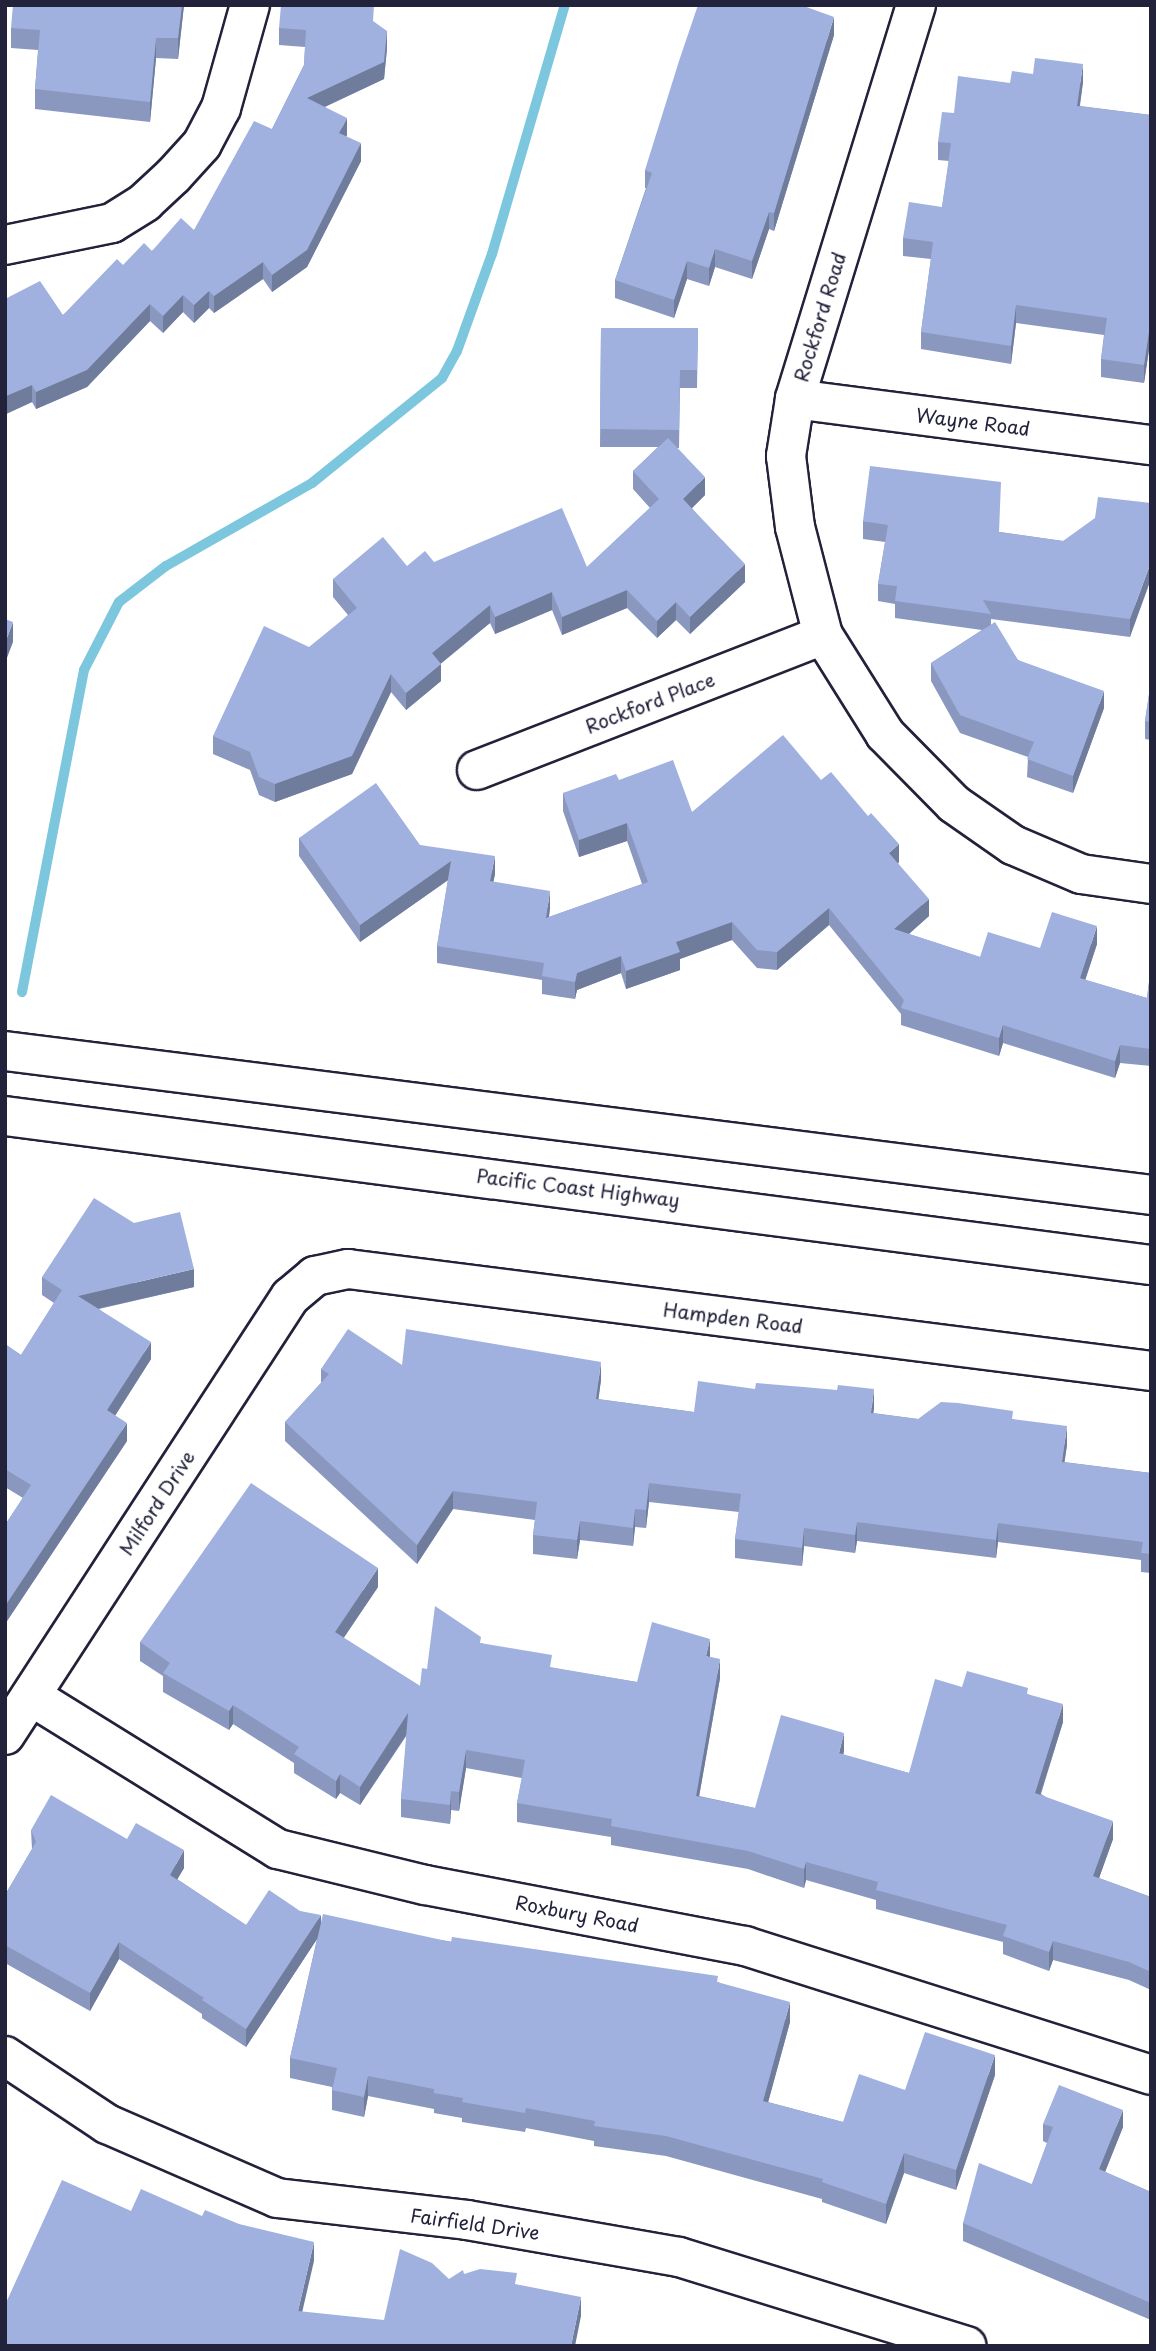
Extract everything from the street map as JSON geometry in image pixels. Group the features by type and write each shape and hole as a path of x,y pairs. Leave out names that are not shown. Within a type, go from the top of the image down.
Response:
{"main road":[{"path":"5,245 112,223 145,202 173,176 202,144 221,108 250,5"},
{"name":"Rockford Road","path":"916,5 795,399 786,456 795,527 823,635 885,734 954,804 1013,845 1081,874 1151,884"},
{"name":"Wayne Road","path":"795,399 1151,445"},
{"name":"Rockford Place","path":"477,771 823,635"},
{"path":"5,1051 1151,1195"},
{"name":"Pacific Coast Highway","path":"5,1116 1151,1265"},
{"name":"Hampden Road","path":"315,1276 348,1269 1151,1371"},
{"name":"Milford Drive","path":"5,1735 290,1297 315,1276"},
{"name":"Roxbury Road","path":"31,1696 278,1849 425,1885 745,1946 1151,2075"},
{"name":"Fairfield Drive","path":"5,2056 107,2124 277,2198 467,2220 679,2257 967,2346"}],"building":[{"path":"13,5 182,5 178,38 156,38 150,102 35,89 40,30 11,28"},
{"path":"281,5 374,5 373,21 387,31 384,62 307,98 347,118 339,133 361,143 307,250 272,275 263,262 214,296 209,291 194,305 183,295 163,316 150,304 87,370 36,392 32,385 6,396 5,299 40,281 63,315 117,259 123,265 144,243 152,251 181,218 194,230 254,121 272,129 304,65 306,30 279,28"},
{"path":"698,5 801,5 834,17 774,213 769,212 752,261 715,249 709,268 687,261 674,300 615,280 652,173 645,170"},
{"path":"1035,58 1083,64 1077,106 1151,115 1151,326 1144,365 1101,359 1107,318 1016,305 1011,346 921,332 933,242 903,238 909,202 942,207 951,143 938,142 942,112 954,113 958,76 1010,83 1012,71 1033,74"},
{"path":"601,328 698,328 697,370 680,370 679,430 600,429"},
{"path":"668,438 705,477 683,499 745,564 690,617 676,602 657,621 627,590 562,617 552,592 495,617 490,605 432,653 441,664 406,693 391,674 352,756 275,784 259,777 250,752 213,736 264,626 309,647 357,608 333,579 383,537 407,566 425,551 434,562 562,508 587,567 659,499 633,471"},
{"path":"870,466 1001,482 999,532 1063,541 1095,518 1098,497 1151,503 1151,562 1130,619 983,600 991,614 895,601 897,586 878,584 888,525 863,521"},
{"path":"5,619 13,622 5,643"},
{"path":"995,622 1018,660 1104,691 1073,776 1027,759 1034,742 960,715 931,663"},
{"path":"1151,681 1151,722 1145,721"},
{"path":"783,735 821,780 831,772 868,816 871,813 899,844 889,853 929,899 894,929 980,957 988,932 1040,948 1052,912 1097,926 1080,978 1147,998 1151,966 1151,1049 1120,1045 1115,1061 1003,1025 999,1038 901,1008 904,1000 829,908 777,952 757,950 732,922 676,942 680,952 626,971 621,956 577,973 575,982 542,976 544,963 437,946 451,861 360,925 299,838 376,783 420,845 495,856 490,881 550,891 546,918 648,882 627,823 579,840 563,793 616,774 619,780 673,760 692,812"},
{"path":"94,1198 134,1223 180,1212 194,1269 78,1296 151,1342 107,1410 127,1423 5,1606 5,1525 31,1485 5,1469 5,1344 21,1355 62,1290 42,1277"},
{"path":"348,1329 402,1365 406,1329 601,1362 596,1399 694,1412 698,1381 755,1389 756,1383 837,1390 838,1385 874,1389 871,1413 918,1419 941,1402 958,1403 1013,1411 1012,1419 1067,1426 1062,1462 1151,1473 1151,1554 1141,1553 1143,1542 998,1523 996,1540 857,1522 855,1535 804,1528 802,1548 735,1539 741,1494 649,1483 646,1510 635,1509 633,1528 580,1521 577,1540 533,1535 537,1502 453,1491 417,1545 285,1422 329,1374 321,1369"},
{"path":"251,1483 378,1568 335,1632 420,1686 422,1668 427,1669 435,1606 481,1637 480,1643 552,1655 550,1667 637,1682 652,1622 710,1639 706,1656 720,1659 696,1796 755,1808 781,1715 844,1733 839,1753 909,1773 935,1679 962,1687 967,1671 1028,1688 1027,1694 1063,1704 1035,1793 1113,1821 1093,1876 1151,1897 1151,1972 1129,1962 1053,1941 1049,1952 1003,1936 1007,1925 876,1890 878,1882 806,1862 804,1869 748,1851 611,1826 612,1819 517,1803 525,1760 466,1750 459,1792 451,1791 450,1805 401,1799 408,1713 360,1787 340,1774 336,1781 294,1754 299,1747 233,1705 229,1711 163,1673 170,1663 140,1642"},
{"path":"51,1795 127,1839 136,1823 184,1850 170,1875 246,1925 269,1890 300,1911 321,1915 246,2029 119,1942 90,1993 5,1945 5,1895 36,1842 31,1830"},
{"path":"323,1914 451,1942 452,1937 718,1976 717,1982 790,2002 763,2101 843,2122 859,2074 905,2090 925,2032 995,2055 956,2170 904,2153 886,2204 822,2182 823,2179 666,2136 594,2126 595,2121 526,2108 525,2113 462,2102 463,2098 434,2093 434,2089 368,2076 364,2097 332,2090 337,2068 290,2058"},
{"path":"1059,2085 1123,2110 1099,2169 1151,2192 1151,2303 963,2223 979,2163 1032,2184 1053,2127 1043,2124"},
{"path":"62,2180 131,2211 141,2189 202,2216 205,2210 239,2224 314,2242 298,2311 384,2320 400,2249 432,2263 449,2279 463,2270 464,2274 480,2269 517,2273 515,2284 581,2297 571,2346 5,2346 5,2305"}],"waterway":[{"path":"22,992 84,670 119,602 166,566 312,483 442,378 457,351 492,254 565,5"}]}
